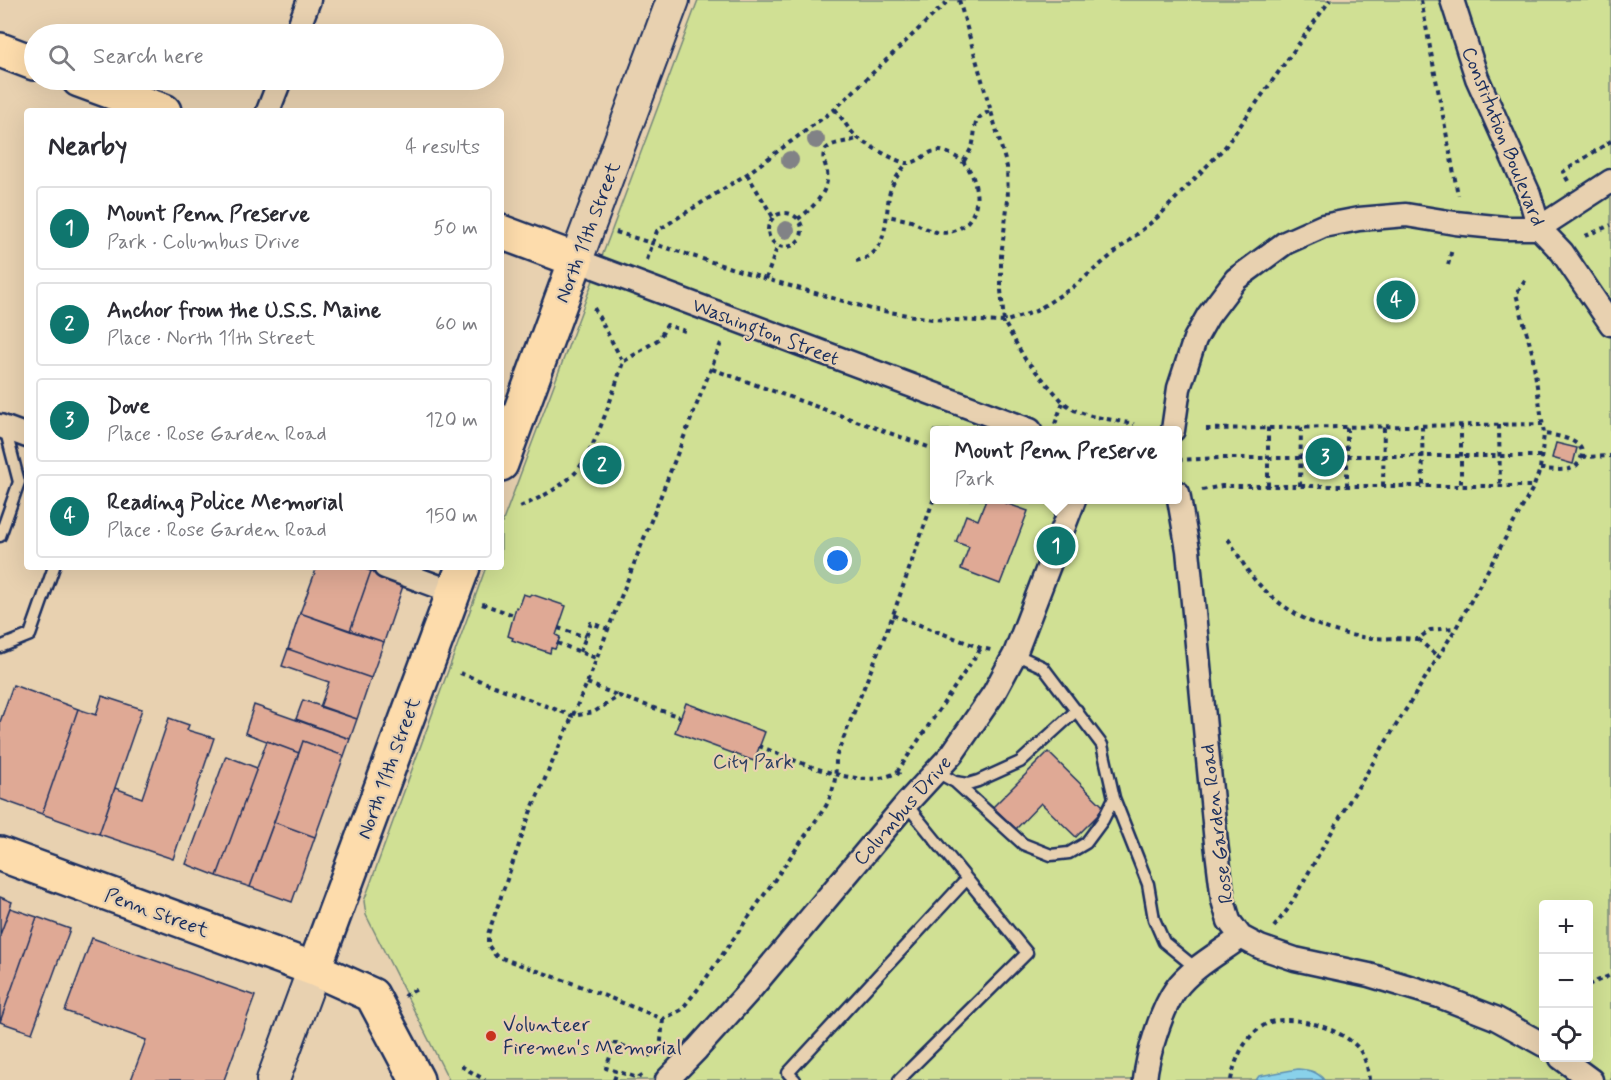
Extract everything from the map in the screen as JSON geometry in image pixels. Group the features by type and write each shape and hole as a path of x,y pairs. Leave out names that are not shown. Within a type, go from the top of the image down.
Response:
{"main road":[{"path":"0,50 24,59"},
{"path":"106,90 156,108"},
{"name":"Washington Street","path":"504,233 576,260"},
{"name":"North 11th Street","path":"504,457 576,260"},
{"name":"North 11th Street","path":"314,969 458,580"},
{"name":"Penn Street","path":"0,854 314,969 372,995 417,1080"}],"street":[{"path":"300,24 309,0"},
{"name":"North 11th Street","path":"576,260 673,0"},
{"name":"Constitution Boulevard","path":"1452,0 1476,78 1529,194 1539,228 1562,252 1611,324"},
{"path":"269,108 276,90"},
{"path":"1174,426 1179,388 1188,358 1208,316 1236,279 1285,243 1323,226 1359,219 1406,215 1504,228 1539,228 1611,181"},
{"name":"Washington Street","path":"576,260 1019,426"},
{"path":"2,427 24,435"},
{"name":"Columbus Drive","path":"657,1068 697,1050 752,989 912,797 951,754 994,693 1016,654 1072,504"},
{"name":"Rose Garden Road","path":"1180,504 1188,550 1223,900 1229,921 1250,942"},
{"path":"402,570 458,580"},
{"path":"1145,1080 1162,1016 1176,988 1197,969 1250,942 1295,958 1369,975 1439,996 1495,1018 1539,1042"},
{"path":"273,1080 314,969"},
{"path":"1567,1062 1592,1080"}],"lane":[{"path":"0,536 23,484 2,427"},
{"path":"0,647 30,635 53,570"},
{"path":"1016,654 1043,667 1102,744 1114,798 1148,884 1154,919 1164,942 1197,969"},
{"path":"955,782 968,784 1020,762 1077,710"},
{"path":"935,771 955,782 1023,844 1051,855 1070,853 1086,843 1103,820 1114,798"},
{"path":"899,1080 1027,953 967,879 912,797"},
{"path":"795,1080 788,1073 967,879"}],"path":[{"path":"652,245 657,231 747,174 836,109 949,0"},
{"path":"959,0 1007,167 1008,200 1001,256 1004,322 1025,359 1063,402 1074,410 1091,416 1134,424"},
{"path":"590,223 652,245 871,309 932,319 1004,322 1036,311 1073,287 1159,216 1225,147 1330,0"},
{"path":"1421,0 1458,195"},
{"path":"836,109 858,138 907,164"},
{"path":"964,161 973,143 976,120 992,110"},
{"path":"798,219 812,209 823,192 828,174 823,155 825,150 858,138"},
{"path":"1563,172 1611,141"},
{"path":"856,261 866,259 878,249 888,216 889,195 898,174 907,164 938,150 964,161 970,170 977,203 974,214 958,229 937,232 910,221 888,216"},
{"path":"747,174 773,217"},
{"path":"789,213 798,219 802,230 799,240 789,246 778,245 774,242 768,232 773,217 789,213"},
{"path":"1585,236 1611,225"},
{"path":"766,279 778,245"},
{"path":"1448,265 1452,249"},
{"path":"1250,942 1288,909 1344,810 1456,628 1534,486 1540,469 1544,434 1532,352 1516,294 1525,281"},
{"path":"594,308 623,362"},
{"path":"520,507 544,496 576,472 586,458 608,408 623,362 658,339 667,325 685,331"},
{"path":"721,343 573,716 530,813 488,934 488,945 496,956 663,1019 681,1010 702,984 826,806 834,790 836,757 893,615 932,504"},
{"path":"712,369 930,448"},
{"path":"1054,426 1063,402"},
{"path":"1206,429 1543,424"},
{"path":"1461,425 1461,486"},
{"path":"1498,425 1500,485"},
{"path":"1347,426 1347,486"},
{"path":"1383,486 1384,426"},
{"path":"1422,426 1423,485"},
{"path":"1268,427 1268,486"},
{"path":"1300,486 1301,427"},
{"path":"1544,434 1565,438 1576,443 1581,450 1582,458"},
{"path":"1347,456 1542,456"},
{"path":"1540,469 1572,469 1582,458 1611,456"},
{"path":"1182,460 1301,458"},
{"path":"1222,486 1534,486"},
{"path":"1228,539 1252,577 1274,600 1300,617 1336,632 1365,638 1418,639 1438,657"},
{"path":"485,605 514,615"},
{"path":"893,615 981,648 1016,654"},
{"path":"580,652 591,623 608,629"},
{"path":"558,628 586,637"},
{"path":"1418,639 1430,630 1456,628"},
{"path":"557,644 596,658"},
{"path":"759,746 836,776 886,778 897,772 981,648"},
{"path":"460,673 573,716 594,712 619,696"},
{"path":"586,683 680,717"},
{"path":"897,772 912,797"},
{"path":"1593,983 1611,975"},
{"path":"657,1068 663,1019"},
{"path":"1231,1080 1243,1045 1257,1030 1270,1022 1286,1020 1325,1027 1341,1035 1358,1048 1368,1066 1369,1080"},
{"path":"657,1068 615,1043 606,1068 638,1078 657,1068 668,1051"},
{"path":"461,1066 485,1080"},
{"path":"614,1080 617,1072"}],"green space":[{"name":"City Park","path":"698,0 1611,0 1611,1080 449,1080 366,915 364,901 485,570 504,570 504,518"}],"water":[{"path":"1298,1069 1313,1072 1324,1080 1256,1080 1259,1076"}],"building":[{"path":"1556,443 1577,448 1573,464 1552,458"},
{"path":"984,504 1008,504 1028,511 1000,584 961,569 969,547 956,542 966,515 978,520"},
{"path":"316,570 371,571 350,631 300,613"},
{"path":"371,571 404,583 384,642 350,631"},
{"path":"523,594 529,596 531,594 566,606 556,635 560,637 555,649 551,648 550,653 512,640 513,638 508,636 516,607 518,608"},
{"path":"300,613 384,642 371,678 288,649"},
{"path":"288,649 371,678 357,719 320,707 329,682 282,666"},
{"path":"13,685 78,709 42,814 0,799 0,722"},
{"path":"102,696 142,709 99,834 42,814 78,709 96,715"},
{"path":"303,700 357,719 350,739 296,719"},
{"path":"686,703 765,732 754,761 675,732"},
{"path":"254,705 350,739 344,756 303,741 299,753 245,733"},
{"path":"169,718 189,725 187,730 214,738 173,859 99,834 115,788 142,798"},
{"path":"267,741 299,753 250,887 217,876"},
{"path":"303,741 344,756 315,837 274,822"},
{"path":"1048,752 1105,808 1076,837 1041,803 1016,829 993,807"},
{"path":"226,756 257,768 217,876 186,864"},
{"path":"274,822 315,837 292,902 250,887"},
{"path":"0,897 12,902 0,935"},
{"path":"10,908 37,917 0,1022 0,935"},
{"path":"37,917 70,929 32,1033 0,1022"},
{"path":"92,938 255,996 224,1080 131,1080 146,1040 65,1011"}],"place":[{"name":"Reading Police Memorial","path":"1396,300"},
{"name":"Dove","path":"1325,457"},
{"name":"Anchor from the U.S.S. Maine","path":"602,465"},
{"name":"Mount Penn Preserve","path":"1056,546"},
{"name":"Volunteer Firemen's Memorial","path":"491,1036"}]}
